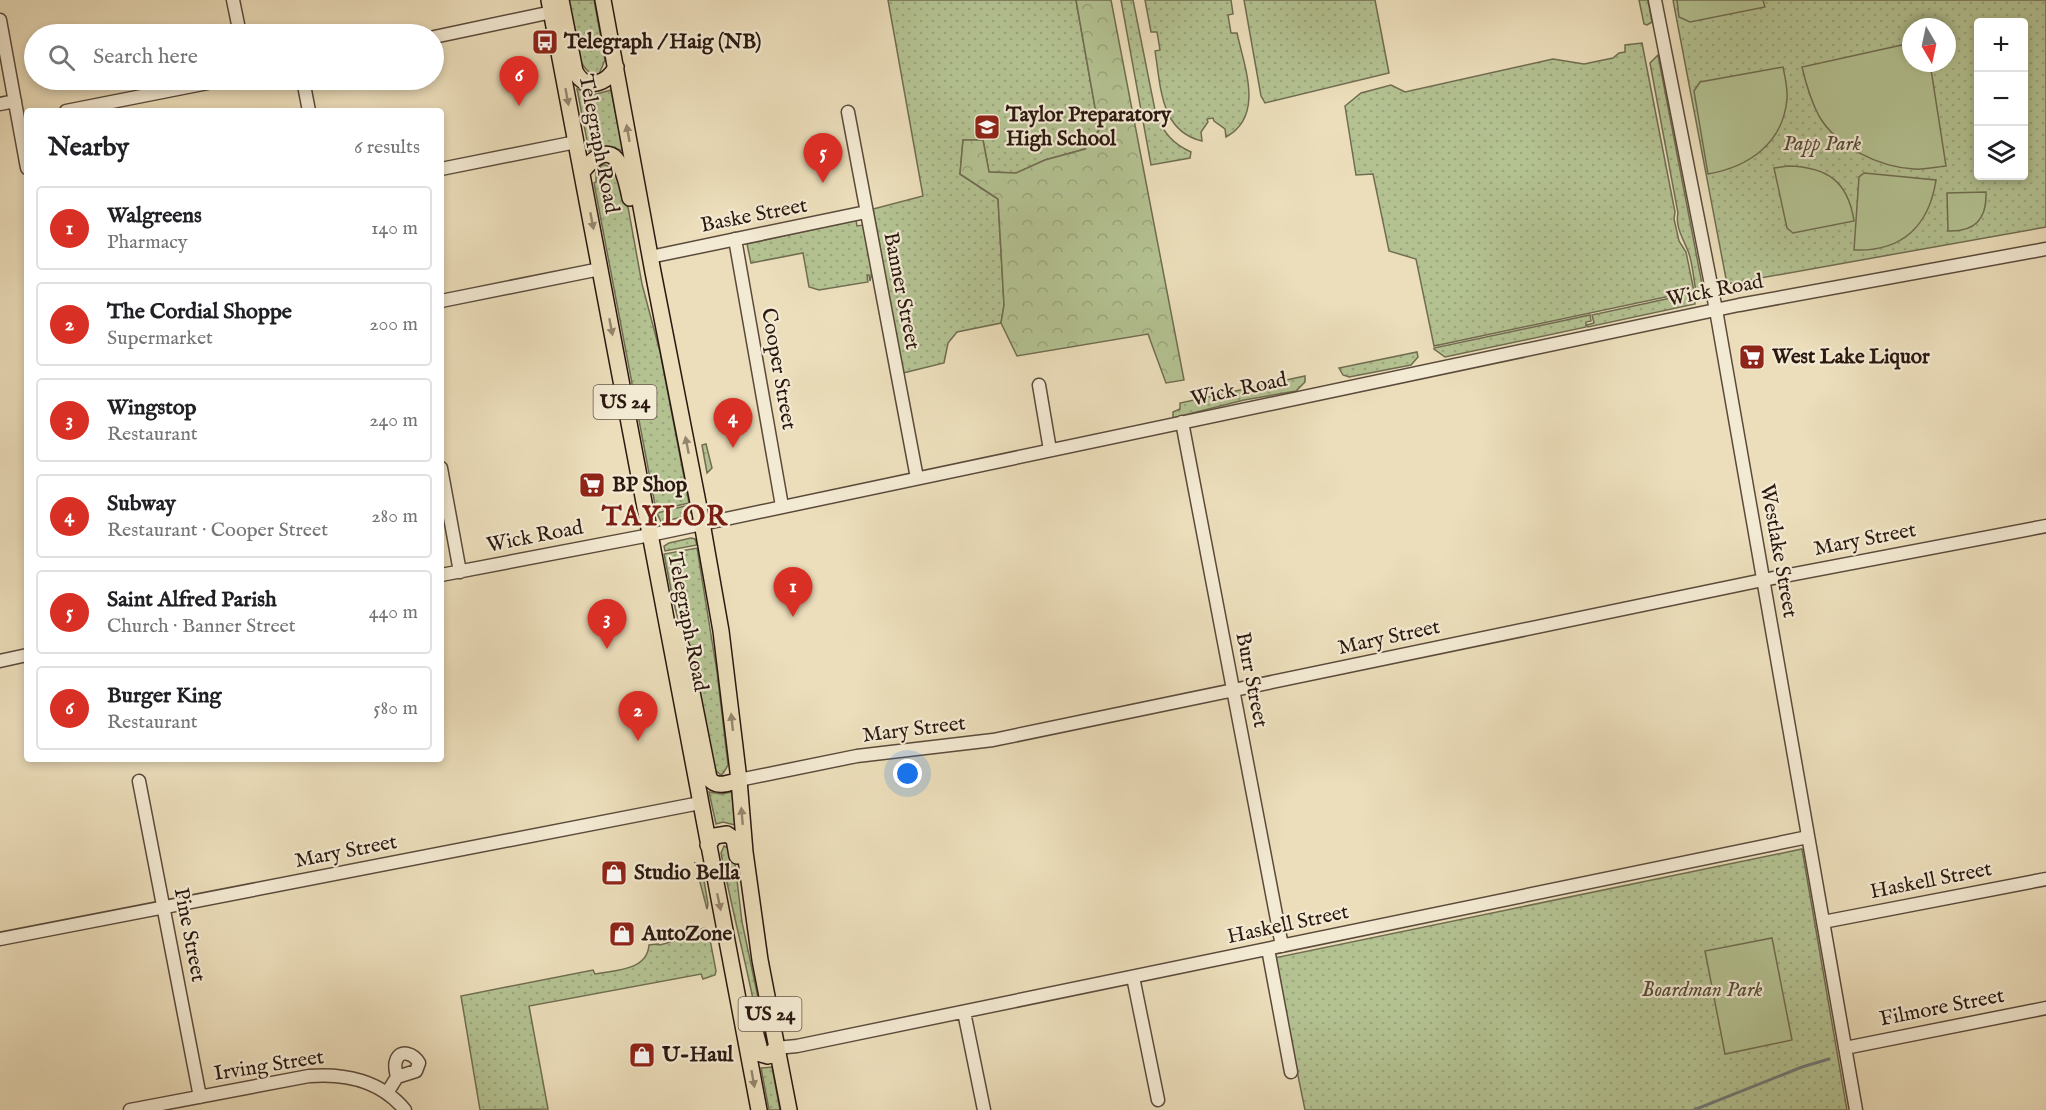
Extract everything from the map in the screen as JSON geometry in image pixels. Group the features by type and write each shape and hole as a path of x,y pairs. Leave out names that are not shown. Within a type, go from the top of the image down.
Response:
{"main road":[{"path":"561,0 578,77 589,84 603,82 612,75 616,67"},
{"name":"Telegraph Road","path":"603,0 721,631 739,780 745,852 760,960 789,1110"},
{"name":"Telegraph Road","path":"550,6 759,1110"},
{"path":"582,172 594,159 605,155 618,160 623,167 647,284 660,309"},
{"path":"664,609 683,650 709,778 717,785 739,780"},
{"path":"708,844 720,834 727,834 734,839 745,923 750,942 760,960"},
{"path":"728,943 744,974 759,1051 768,1056 776,1048"}],"street":[{"path":"233,0 238,24"},
{"name":"Westlake Street","path":"1655,0 1716,310 1856,1110"},
{"path":"444,34 550,6"},
{"path":"0,20 15,101 23,120"},
{"path":"81,108 172,90"},
{"path":"305,90 308,108"},
{"path":"0,104 15,101"},
{"name":"Banner Street","path":"848,112 916,478"},
{"path":"444,168 576,142"},
{"name":"Baske Street","path":"650,257 866,212"},
{"name":"Cooper Street","path":"735,239 782,506"},
{"name":"Wick Road","path":"444,575 650,536 782,506 1716,310 2046,249"},
{"path":"444,300 600,269"},
{"path":"1039,385 1050,450"},
{"name":"Burr Street","path":"1182,422 1282,946"},
{"path":"444,484 460,572"},
{"name":"Mary Street","path":"739,780 857,756 993,740 1763,580 2046,526"},
{"path":"0,661 24,656"},
{"name":"Pine Street","path":"139,781 200,1097"},
{"name":"Mary Street","path":"0,939 700,803"},
{"name":"Haskell Street","path":"776,1048 797,1046 964,1012 1808,837"},
{"name":"Haskell Street","path":"1823,922 2046,879"},
{"path":"1268,949 1291,1072"},
{"path":"1133,977 1158,1100"},
{"name":"Filmore Street","path":"1845,1048 2046,1008"},
{"path":"964,1012 984,1110"},
{"name":"Irving Street","path":"130,1110 309,1076 326,1075 357,1079 387,1093 405,1110"},
{"path":"387,1093 397,1077"}],"green space":[{"path":"565,0 594,0 605,60 599,74 594,75 581,62"},
{"path":"888,0 1076,0 1099,130 1085,149 1045,160 1016,173 989,172 983,140 963,140 960,174 998,199 1004,305 1001,323 957,332 948,343 944,363 903,373 873,209 923,196"},
{"path":"1076,0 1111,0 1184,380 1166,383 1148,334 1017,356 1001,323 1004,305 998,199 960,174 963,140 983,140 989,172 1016,173 1045,160 1085,149 1099,130"},
{"path":"1121,0 1133,0 1156,115 1170,137 1191,152 1190,158 1151,165"},
{"path":"1145,0 1231,0 1233,14 1228,15 1231,33 1237,33 1249,90 1245,117 1238,128 1226,137 1225,129 1213,118 1207,119 1208,122 1201,132 1202,141 1188,136 1170,118 1161,93 1155,51 1160,50 1157,32 1151,32"},
{"path":"1244,0 1375,0 1389,73 1265,103 1261,96"},
{"path":"1639,0 1648,0 1652,22 1647,25 1644,24"},
{"name":"Papp Park","path":"1673,0 2046,0 2046,227 1727,284"},
{"path":"1677,0 1763,0 1765,7 1690,22 1679,17"},
{"path":"1642,43 1675,212 1674,219 1679,241 1686,252 1694,291 1434,346 1416,259 1389,251 1373,174 1356,175 1345,106 1361,93 1391,85 1405,92 1553,59 1584,64 1613,58 1625,52 1625,45"},
{"path":"1902,45 1902,72 1931,72 1946,166 1922,169 1901,167 1873,160 1848,146 1827,127 1819,116 1802,67"},
{"path":"1658,55 1703,289 1696,291 1690,256 1679,228 1650,63"},
{"path":"1783,67 1787,99 1779,129 1771,141 1761,151 1737,166 1708,174 1694,91 1700,82"},
{"path":"577,89 593,95 611,90 623,151 606,146 589,151"},
{"path":"602,165 606,165 617,173 624,185 642,284 660,352 689,503 658,510 656,510 594,183 596,172"},
{"path":"1788,166 1814,169 1833,179 1847,196 1854,221 1793,233 1787,228 1774,168"},
{"path":"1864,173 1936,180 1927,211 1910,233 1886,246 1854,250 1859,177"},
{"path":"1986,192 1984,210 1978,222 1965,229 1948,231 1947,193"},
{"path":"856,220 857,226 863,225 872,272 870,281 867,275 868,282 819,290 809,287 803,253 751,263 747,244"},
{"path":"1694,293 1695,304 1588,327 1587,325 1594,323 1592,315"},
{"path":"1590,315 1591,321 1586,322 1586,327 1445,357 1434,349 1434,348"},
{"path":"1417,352 1418,357 1411,365 1349,377 1343,375 1339,368"},
{"path":"1305,376 1305,382 1296,391 1244,400 1173,418 1173,412 1180,409 1180,403"},
{"path":"706,444 712,468 707,473 702,445"},
{"path":"689,505 691,512 687,516 661,522 657,513"},
{"path":"695,539 697,545 665,551 664,546 669,543"},
{"path":"697,548 717,672 728,765 721,775 715,770 664,554"},
{"path":"709,792 721,794 732,792 735,825 723,822 716,824"},
{"path":"724,846 729,848 734,855 742,922 768,1045 764,1045 761,1040 721,853"},
{"name":"Boardman Park","path":"1802,849 1847,1110 1305,1110 1274,958"},
{"path":"695,863 701,865 707,909"},
{"path":"708,929 715,975 703,979 701,974 529,1006 548,1109 480,1110 461,996 593,970 595,974 629,968 643,960 649,945 660,945 681,939 680,933"},
{"path":"1772,938 1792,1040 1725,1054 1705,951"},
{"path":"772,1067 780,1110 769,1110 761,1068"}],"waterway":[{"path":"1694,1110 1802,1067 1829,1059"}],"place":[{"name":"Telegraph / Haig (NB)","path":"545,42"},
{"name":"Burger King","path":"519,106"},
{"name":"Taylor Preparatory High School","path":"987,127"},
{"name":"Saint Alfred Parish","path":"823,183"},
{"name":"West Lake Liquor","path":"1752,357"},
{"name":"Subway","path":"733,448"},
{"name":"BP Shop","path":"592,485"},
{"name":"Walgreens","path":"793,617"},
{"name":"Wingstop","path":"607,649"},
{"name":"The Cordial Shoppe","path":"638,741"},
{"name":"Studio Bella","path":"614,873"},
{"name":"AutoZone","path":"622,934"},
{"name":"U-Haul","path":"642,1055"}],"district":[{"name":"TAYLOR","path":"665,518"}]}
